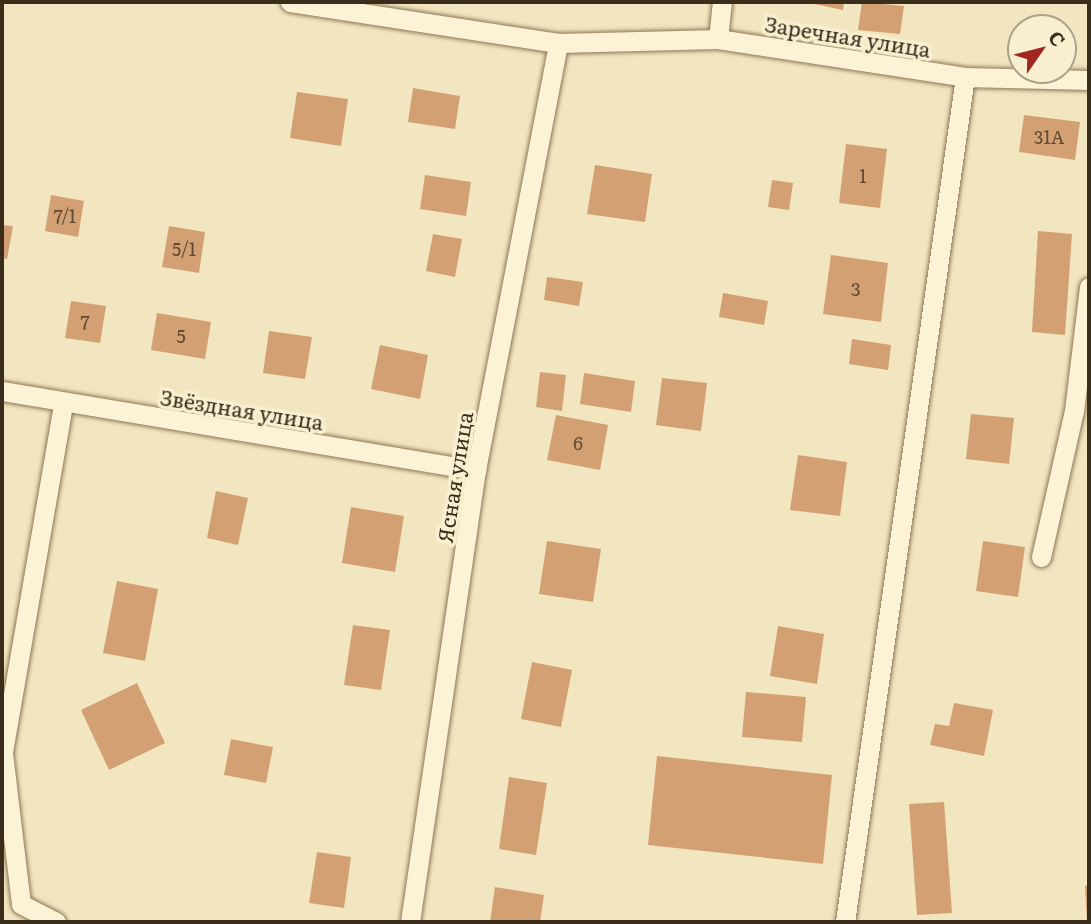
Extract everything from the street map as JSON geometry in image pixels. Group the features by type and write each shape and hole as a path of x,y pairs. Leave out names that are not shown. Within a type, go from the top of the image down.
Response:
{"street":[{"name":"Заречная улица","path":"290,2 558,43 718,39 965,77 1089,80"},
{"path":"718,39 722,2"},
{"name":"Ясная улица","path":"410,922 476,470 558,43"},
{"path":"845,922 965,77"},
{"path":"1041,557 1081,412 1089,287"},
{"name":"Звёздная улица","path":"2,391 476,470"},
{"path":"56,922 20,904 3,752 63,403"}],"building":[{"path":"805,2 844,2 843,10"},
{"path":"862,2 904,6 900,34 858,30"},
{"path":"413,88 460,96 455,129 408,122"},
{"path":"297,92 348,99 341,146 290,138"},
{"path":"1024,115 1080,122 1075,160 1019,152"},
{"path":"846,144 887,149 880,208 839,203"},
{"path":"595,165 652,174 645,222 587,214"},
{"path":"425,175 471,182 466,216 420,209"},
{"path":"772,180 793,183 789,210 768,207"},
{"path":"51,195 84,201 78,237 45,231"},
{"path":"2,225 13,226 7,259 2,258"},
{"path":"169,226 205,232 199,273 162,267"},
{"path":"1038,231 1072,234 1065,335 1032,332"},
{"path":"433,234 462,239 455,277 426,271"},
{"path":"831,255 888,263 881,322 823,314"},
{"path":"547,277 583,282 579,306 544,300"},
{"path":"723,293 768,301 764,325 719,317"},
{"path":"71,301 106,306 100,343 65,338"},
{"path":"157,313 211,322 205,359 151,350"},
{"path":"269,331 312,337 305,379 263,373"},
{"path":"852,339 891,345 888,370 849,364"},
{"path":"380,345 428,355 420,399 371,389"},
{"path":"540,372 566,375 562,411 536,407"},
{"path":"584,373 635,381 631,412 580,404"},
{"path":"662,378 707,383 701,431 656,425"},
{"path":"971,414 1014,418 1009,464 966,459"},
{"path":"556,415 608,425 600,470 547,460"},
{"path":"798,455 847,462 840,516 790,510"},
{"path":"216,491 248,498 238,545 207,538"},
{"path":"351,507 404,516 395,572 342,563"},
{"path":"547,541 601,549 593,602 539,594"},
{"path":"983,541 1025,547 1018,597 976,591"},
{"path":"117,581 158,589 145,661 103,653"},
{"path":"353,625 390,630 381,690 344,685"},
{"path":"778,626 824,634 817,684 770,676"},
{"path":"532,662 572,670 561,727 521,719"},
{"path":"137,683 165,743 109,770 81,710"},
{"path":"746,692 806,697 802,742 742,737"},
{"path":"954,703 993,710 984,756 930,745 935,724 949,726"},
{"path":"231,739 273,747 266,783 224,775"},
{"path":"657,756 832,775 823,864 648,845"},
{"path":"509,777 547,783 536,855 499,849"},
{"path":"944,802 952,913 917,915 909,804"},
{"path":"317,852 351,857 344,908 309,903"},
{"path":"1089,885 1089,920 1087,921 1085,886"},
{"path":"495,887 544,895 540,922 490,922"}]}
